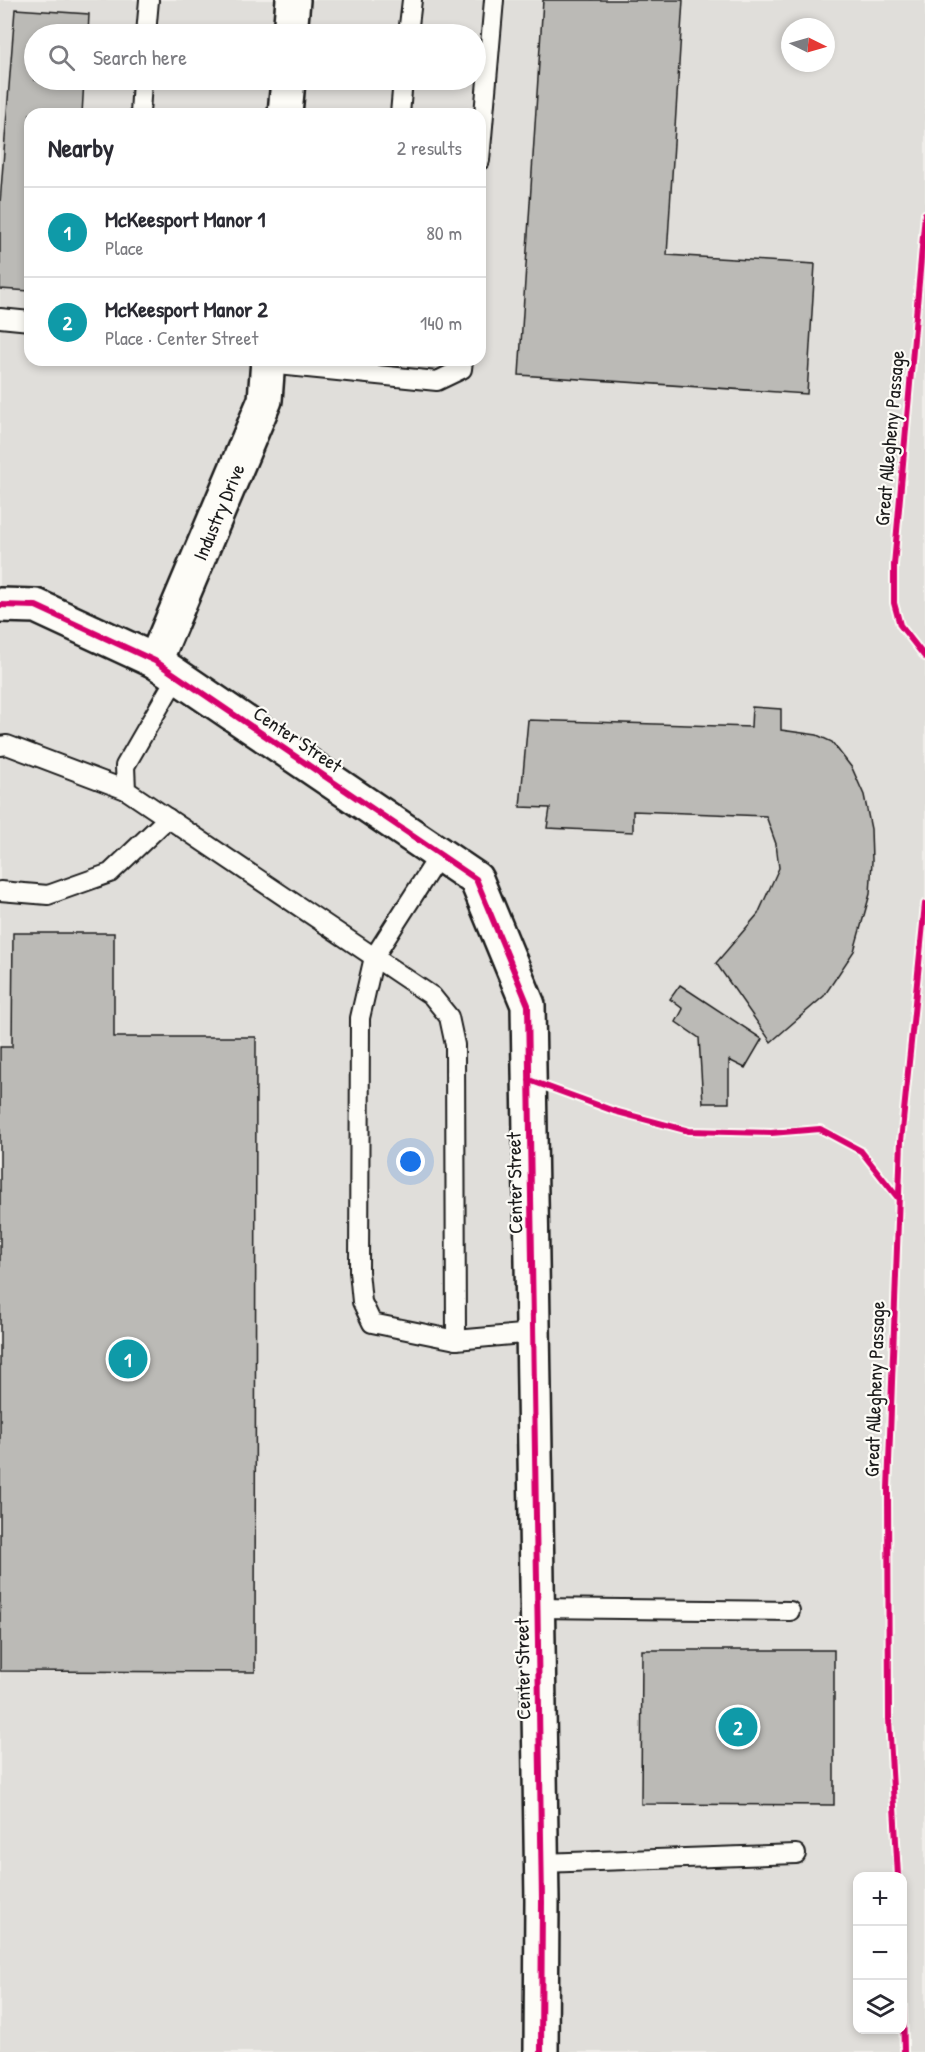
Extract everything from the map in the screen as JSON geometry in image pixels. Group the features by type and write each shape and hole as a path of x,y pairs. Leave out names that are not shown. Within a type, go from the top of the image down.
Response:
{"street":[{"path":"291,24 293,0"},
{"path":"286,108 287,90"},
{"name":"Industry Drive","path":"166,668 265,400 268,366"},
{"name":"Center Street","path":"0,605 36,606 166,668 476,879 528,1005 541,1863 541,2052"}],"lane":[{"path":"147,24 149,0"},
{"path":"409,24 412,0"},
{"path":"485,108 494,0"},
{"path":"140,108 141,90"},
{"path":"401,108 402,90"},
{"path":"0,318 24,320"},
{"path":"338,366 373,368 437,381 462,369 462,366"},
{"path":"126,790 125,766 166,668"},
{"path":"0,746 8,745 126,790 432,996 449,1017 455,1045 456,1340"},
{"path":"0,891 48,895 110,873 168,818"},
{"path":"440,854 374,957 360,1018 359,1271 362,1302 372,1323 456,1340 533,1333"},
{"path":"537,1608 790,1611"},
{"path":"541,1863 796,1854"}],"shaded area":[{"path":"0,0 925,0 925,2052 0,2052"}],"building":[{"path":"543,0 683,0 667,255 815,264 807,394 519,375"},
{"path":"15,9 89,14 88,24 24,24 24,90 83,90 82,108 24,108 24,291 0,289 0,203"},
{"path":"752,707 781,709 781,730 817,735 832,742 852,768 864,795 871,829 870,894 854,951 824,996 771,1042 716,963 758,914 779,868 776,844 766,816 633,811 633,832 547,828 550,808 520,807 528,720 751,727"},
{"path":"13,933 114,933 114,1037 256,1037 255,1672 0,1671 0,1047 12,1047"},
{"path":"680,985 762,1039 745,1068 729,1060 729,1103 703,1103 699,1038 676,1022 683,1009 670,999"},
{"path":"642,1650 834,1650 834,1805 641,1804"}],"cycle path":[{"name":"Great Allegheny Passage","path":"925,214 894,565 894,603 900,625 925,657"},
{"path":"0,605 36,606 155,661 476,879 528,1005 542,1901 541,2052"},
{"name":"Great Allegheny Passage","path":"898,1872 889,1719 888,1489 901,1141 925,904"},
{"path":"529,1080 614,1111 689,1131 771,1133 820,1129 861,1151 898,1198"},
{"path":"903,1980 904,2052"}],"place":[{"name":"McKeesport Manor 1","path":"128,1359"},
{"name":"McKeesport Manor 2","path":"738,1727"}]}
